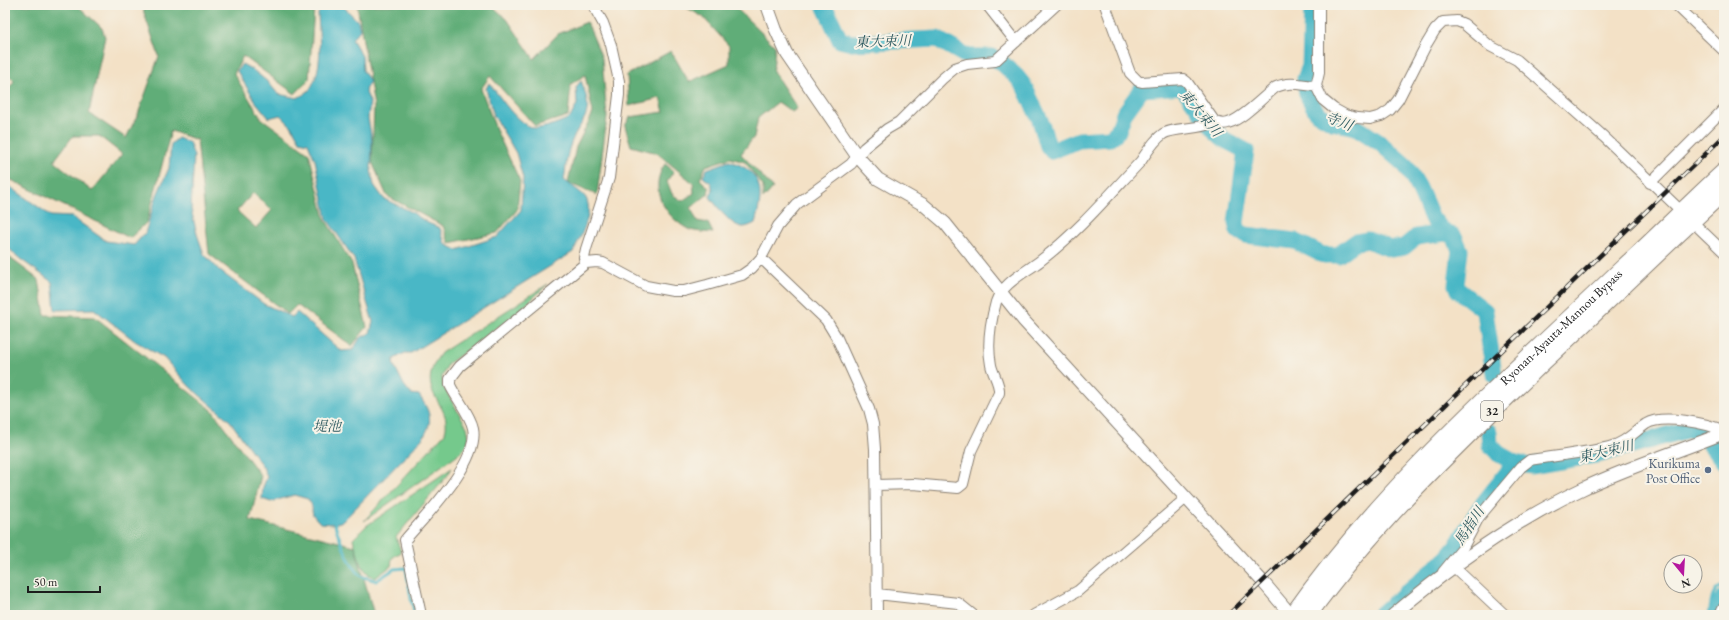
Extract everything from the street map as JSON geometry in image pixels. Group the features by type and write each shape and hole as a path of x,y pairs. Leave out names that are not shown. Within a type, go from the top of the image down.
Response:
{"highway":[{"name":"Ryonan-Ayauta-Mannou Bypass","path":"1308,615 1329,587 1393,513 1458,444 1686,217 1724,172"},
{"name":"Ryonan-Ayauta-Mannou Bypass","path":"1292,615 1311,588 1376,512 1424,460 1612,278 1656,238 1724,191"}],"street":[{"path":"586,263 584,258 586,249 609,178 619,95 619,81 611,45 603,23 593,5"},
{"path":"767,5 776,30 788,54 857,156 878,179 924,205 945,223 1028,326 1292,615"},
{"path":"987,5 1016,42"},
{"path":"421,615 405,540 452,484 462,468 473,445 473,425 450,385 450,379 460,366 586,263 603,263 646,286 673,291 684,291 742,275 752,268 761,258 778,226 797,204 851,164 864,148 887,129 899,122 942,79 955,68 967,64 997,60 1056,5"},
{"path":"1105,5 1130,73 1138,81 1142,82 1183,79 1187,82 1211,124"},
{"path":"1310,86 1319,73 1319,5"},
{"path":"1676,5 1724,51"},
{"path":"876,485 913,484 958,488 963,484 972,451 999,394 999,388 991,365 989,352 991,330 1000,292 1008,284 1060,246 1141,161 1152,145 1164,133 1211,124 1229,123 1239,118 1276,87 1288,83 1310,86 1323,100 1345,116 1357,118 1381,116 1390,110 1398,100 1426,45 1435,30 1443,22 1457,21 1464,24 1490,46 1517,60 1604,137 1650,183 1724,252"},
{"path":"1650,183 1724,109"},
{"path":"761,258 826,320 837,338 869,408 874,430 877,615"},
{"path":"1393,615 1454,567 1516,526 1570,496 1607,478 1721,434 1715,427 1664,419 1647,423 1625,441 1611,446 1524,465 1479,517 1462,549 1439,578"},
{"path":"1034,615 1078,591 1186,498"},
{"path":"1454,567 1505,615"},
{"path":"877,594 958,603 973,615"},
{"path":"1720,615 1724,607"}],"green space":[{"path":"5,5 77,5 102,28 105,37 89,113 126,138 138,114 159,56 144,13 143,5 323,5 314,9 309,79 295,94 243,56 234,74 261,118 309,153 325,219 352,264 367,327 352,346 297,305 288,314 209,254 197,140 171,131 147,222 130,238 5,177 5,94 14,81 5,72","holes":["73,136 99,136 122,154 92,191 54,161","253,193 272,210 256,228 237,211"]},
{"path":"357,5 491,5 507,19 534,59 558,34 587,22 602,58 607,117 597,195 568,183 576,147 593,113 585,75 571,84 568,116 535,126 490,76 481,89 497,132 520,181 517,210 497,233 449,243 443,226 387,196 372,162 374,106"},
{"path":"682,5 733,5 775,46 773,71 797,108 792,112 778,102 758,118 754,137 741,154 773,188 763,199 763,186 745,162 730,158 706,166 700,179 709,188 708,194 691,208 697,221 708,223 713,233 690,230 672,217 661,201 658,192 660,173 665,164 674,171 667,181 672,194 682,201 694,193 693,183 657,153 631,146 625,126 630,117 664,112 660,98 629,106 627,75 671,51 689,82 729,64 729,46 703,17"},
{"path":"5,254 39,280 45,315 95,317 212,410 261,476 250,520 355,546 373,611 372,615 5,615"},
{"path":"548,284 516,314 448,364 442,377 443,386 467,427 469,436 467,445 461,452 364,521 445,433 446,422 444,413 431,388 430,378 433,367 441,353"},
{"path":"452,468 396,537 401,552 392,558 391,566 375,578 370,575 360,562 353,539 366,526"}],"water":[{"name":"堤池","path":"342,5 358,21 360,30 352,39 362,56 363,71 370,81 365,90 370,102 368,118 372,140 371,170 374,185 384,199 410,211 428,223 440,228 445,244 457,250 497,237 521,210 523,178 516,153 494,116 486,89 489,83 515,116 527,125 534,128 542,128 570,118 577,104 576,87 581,81 587,104 587,111 569,149 564,180 585,196 588,204 588,211 585,225 573,252 411,353 405,353 394,359 393,363 404,385 411,394 419,395 426,406 429,416 429,426 423,438 343,521 333,524 320,523 313,515 311,504 308,499 294,495 271,502 262,499 263,487 267,477 263,467 230,421 190,387 164,358 135,341 94,309 55,310 52,282 19,258 5,245 5,183 51,216 72,217 106,241 134,245 145,233 157,195 169,168 171,144 178,138 189,142 194,156 191,209 204,254 220,271 264,304 292,317 297,312 341,351 353,350 360,338 370,333 373,322 354,259 327,219 315,160 308,143 300,141 292,127 280,115 269,118 255,101 237,71 242,64 253,70 268,82 278,94 297,98 307,92 314,80 319,62 320,43 318,13 325,7"},
{"path":"729,161 741,165 749,171 755,177 758,184 760,202 758,212 755,223 748,226 738,226 724,215 710,197 713,190 711,183 703,177 707,169"}],"waterway":[{"name":"東大束川","path":"824,5 840,40 852,43 937,39 968,57 992,57 1001,62 1024,86 1040,120 1048,146 1052,151 1079,140 1110,138 1118,131 1124,114 1142,89 1182,86 1215,131 1225,140 1246,151 1236,223 1238,231 1246,235 1295,241 1323,255 1338,255 1356,242 1368,240 1391,249 1404,247 1416,237 1445,233 1454,236 1460,250 1456,285 1458,290 1485,311 1494,374"},
{"name":"寺川","path":"1312,5 1310,66 1305,79 1307,94 1317,113 1332,122 1356,127 1380,143 1406,166 1418,186 1432,218 1445,233"},
{"name":"東大束川","path":"1489,432 1490,445 1499,454 1515,463 1531,466 1601,454 1686,430 1699,430 1724,462"},
{"name":"馬指川","path":"1380,615 1447,558 1456,547 1479,509 1515,463"},
{"path":"334,521 349,559 353,567 361,576 376,581 394,569 406,568 415,615"},
{"path":"1709,615 1714,593 1720,587 1724,586"},
{"name":"東大束川","path":"1716,615 1719,604 1724,598"}],"railway":[{"path":"1228,615 1724,136"}],"place":[{"name":"Kurikuma Post Office","path":"1708,470"}]}
